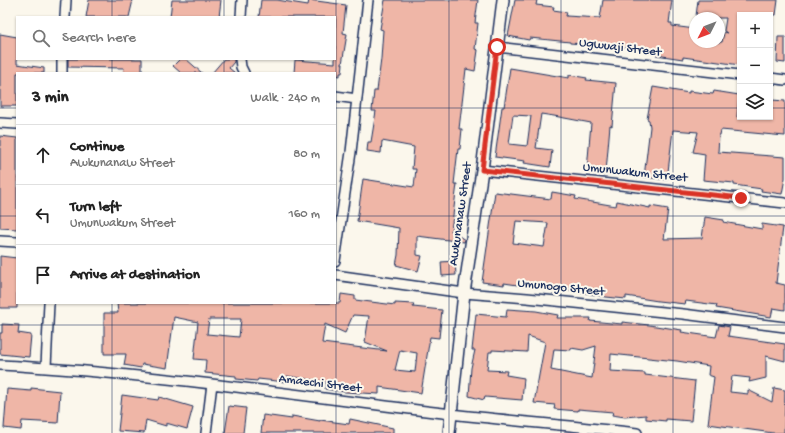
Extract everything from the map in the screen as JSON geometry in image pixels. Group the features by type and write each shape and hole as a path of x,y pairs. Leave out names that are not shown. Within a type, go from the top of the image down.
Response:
{"street":[{"path":"65,16 66,0"},
{"path":"241,16 242,0"},
{"path":"336,254 357,99 368,0"},
{"name":"Awkunanaw Street","path":"450,433 464,293 482,170 503,0"},
{"name":"Ugwuaji Street","path":"497,47 737,75"},
{"path":"62,60 62,72"},
{"path":"240,60 244,72"},
{"path":"773,78 785,80"},
{"path":"336,96 357,99"},
{"path":"0,123 16,124"},
{"name":"Umunwakum Street","path":"482,170 785,203"},
{"path":"0,241 16,242"},
{"name":"Umunogo Street","path":"336,275 464,293 644,310 785,327"},
{"path":"46,367 49,304"},
{"name":"Amaechi Street","path":"0,365 46,367 128,375 451,414 637,433"},
{"path":"206,433 212,384"}],"building":[{"path":"89,0 133,0 129,16 86,16"},
{"path":"172,0 221,0 219,16 170,16"},
{"path":"261,0 277,0 308,5 309,0 346,5 343,33 347,34 342,73 340,73 340,76 336,75 336,72 294,72 295,60 335,63 336,16 259,16"},
{"path":"385,0 478,0 475,23 478,23 475,49 478,50 475,71 466,69 459,129 462,129 460,149 458,149 454,184 457,184 451,231 465,240 464,242 417,236 417,255 422,256 418,271 396,265 399,228 357,221 363,179 414,187 416,169 412,169 414,147 382,141 381,153 367,151 368,142 371,142 376,111 372,111 374,91 377,91 381,59 383,30 380,29"},
{"path":"515,0 537,0 536,5 554,7 553,10 567,12 566,16 600,18 603,0 672,0 669,23 672,23 672,26 689,28 689,48 725,48 725,32 727,33 725,32 725,12 696,12 698,0 778,0 776,15 773,15 773,12 737,12 737,65 656,55 657,50 570,43 530,38 529,40 508,36"},
{"path":"0,34 16,37 17,64 44,68 44,72 16,72 16,106 0,106"},
{"path":"778,37 785,37 785,63 777,62"},
{"path":"68,60 142,60 142,72 123,72 124,68 68,67"},
{"path":"179,60 187,60 201,72 180,72 173,66"},
{"path":"223,60 234,60 229,68 234,72 213,72"},
{"path":"510,68 569,78 569,75 587,78 586,80 616,83 612,126 610,125 606,172 587,170 591,123 541,114 536,148 552,150 550,167 524,163 525,161 495,157 502,107 504,107","holes":["513,115 531,116 527,146 509,144"]},
{"path":"653,87 689,93 689,91 713,94 714,91 737,95 737,120 773,120 773,100 785,101 785,136 721,130 719,135 718,152 785,157 785,178 782,194 761,191 762,189 734,185 734,183 703,180 705,154 693,152 698,132 673,130 667,180 644,177 650,127 649,120 647,119"},
{"path":"0,136 16,138 16,229 0,228"},
{"path":"495,192 551,199 552,192 576,196 575,199 616,206 617,201 650,208 650,206 668,209 664,239 702,238 705,217 762,229 762,224 783,227 776,283 785,285 785,310 773,308 771,317 716,308 717,305 686,301 685,304 626,296 626,299 606,297 565,289 565,292 504,283 504,285 482,282","holes":["516,221 548,223 544,247 513,243"]},
{"path":"0,256 16,258 17,308 0,308"},
{"path":"455,261 456,275 442,276 441,262"},
{"path":"341,294 355,296 355,300 395,305 395,303 414,304 413,307 442,310 439,338 430,337 421,393 379,387 379,394 345,392 325,389 326,382 287,376 286,382 258,379 257,381 236,379 236,376 205,373 206,360 194,359 198,322 174,317 167,368 142,364 141,368 124,365 126,354 104,354 104,313 118,313 117,304 340,303","holes":["353,315 369,316 365,342 387,351 322,343 325,324 345,333","209,319 241,319 239,337 207,334","400,350 417,353 415,372 395,370"]},
{"path":"507,309 536,311 558,315 557,318 591,318 590,321 649,325 682,330 681,332 716,337 719,325 730,327 728,336 785,344 785,361 766,356 766,378 749,382 750,378 732,376 730,392 748,394 748,390 772,402 774,388 785,390 784,433 773,433 708,424 714,377 708,375 709,366 677,361 611,354 610,371 645,373 645,375 695,381 691,421 666,419 666,421 646,419 646,415 625,417 612,415 613,412 578,409 578,411 554,409 555,405 534,403 545,342 528,336 527,352 492,350 492,352 489,352 487,370 507,371 506,375 524,378 522,400 485,397 484,400 469,396 471,368 475,350 472,350 476,314 506,317","holes":["596,346 592,378 551,370 554,349 571,350 571,348 583,350"]},
{"path":"2,324 19,325 18,333 31,335 29,357 0,354 0,333 2,333"},
{"path":"31,388 60,391 58,423 22,421 21,430 4,428 7,389 31,391"},
{"path":"122,395 158,400 159,397 193,407 187,429 166,423 166,426 146,420 144,433 118,431"},
{"path":"229,406 246,408 243,433 225,433"},
{"path":"263,415 292,419 292,416 349,424 350,419 393,428 393,433 261,433"}],"route":[{"path":"497,47 482,170 741,198"}]}
